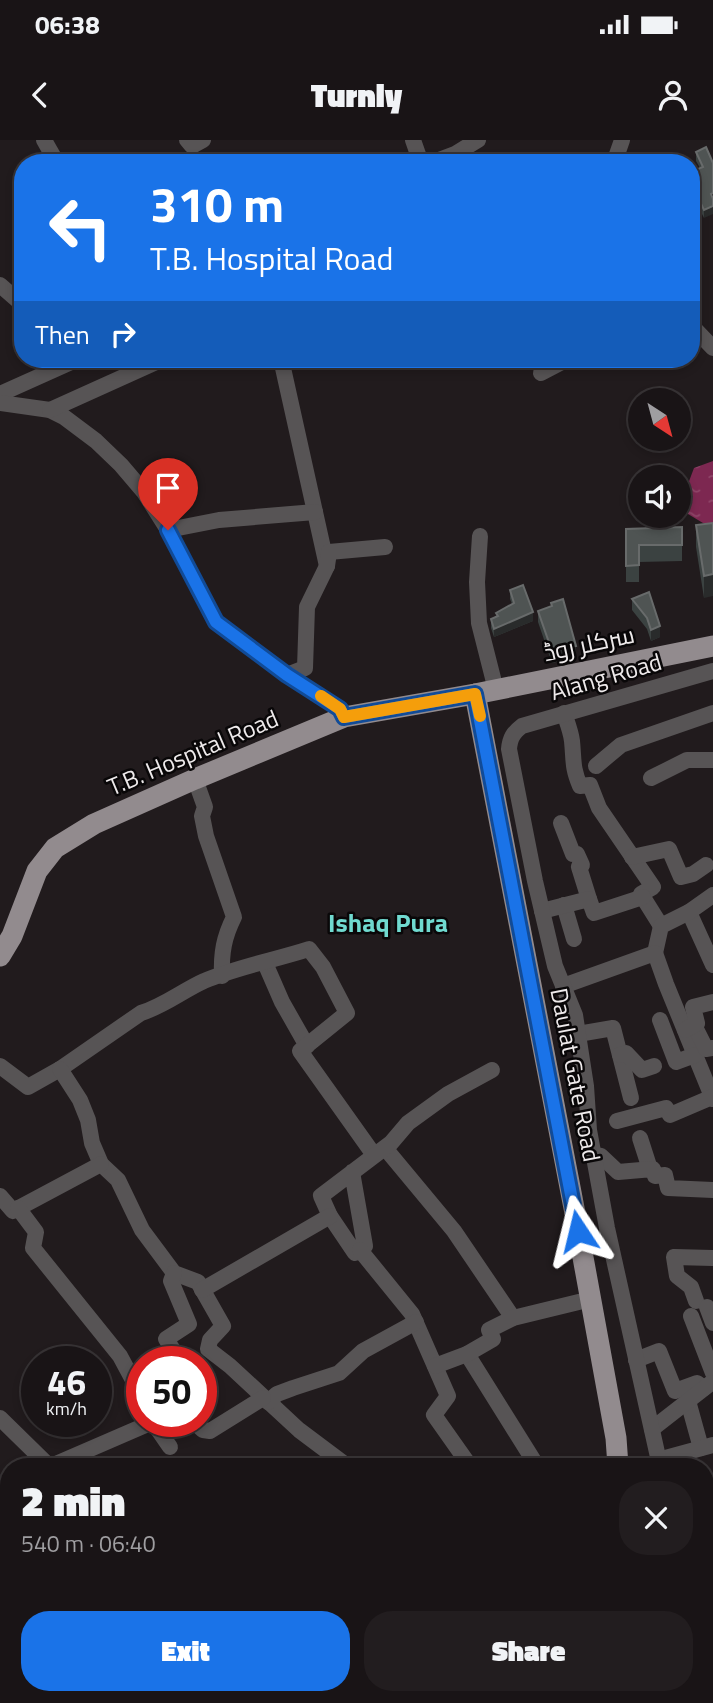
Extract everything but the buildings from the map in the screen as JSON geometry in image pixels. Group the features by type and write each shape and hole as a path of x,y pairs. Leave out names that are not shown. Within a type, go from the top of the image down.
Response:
{"main road":[{"name":"سرکلر روڈ","path":"486,692 713,646"},
{"name":"T.B. Hospital Road","path":"0,956 12,936 37,871 55,848 94,824 344,717 486,692"},
{"name":"Daulat Gate Road","path":"486,692 617,1458"}],"street":[{"path":"187,140 190,146 203,140"},
{"path":"456,154 478,140"},
{"path":"0,285 14,296"},
{"path":"700,334 713,348"},
{"path":"0,394 56,368"},
{"path":"50,410 143,368"},
{"path":"283,368 327,566"},
{"path":"541,373 549,368"},
{"path":"0,403 50,410 64,416 96,441 144,492 168,530 216,622 287,675 340,709 344,717"},
{"path":"168,530 219,520 315,512"},
{"path":"480,536 477,582 486,692"},
{"path":"287,675 305,668 307,607 327,566 329,552 385,547"},
{"name":"Alang Road","path":"542,911 509,748 515,732 533,722 713,671"},
{"path":"565,713 572,741 574,772 580,786 590,785 599,808 653,887 641,894 661,926 655,953 689,1028 695,1055 713,1098 670,1115 666,1108 617,1121"},
{"path":"596,766 621,746 713,713"},
{"path":"651,778 687,760 713,760"},
{"path":"195,779 205,807 202,816 206,836 234,917 221,953 222,976"},
{"path":"561,823 573,854 577,854 582,865 579,867 594,913 643,897"},
{"path":"632,857 668,849 681,877 700,869 712,895 689,912 661,926"},
{"path":"589,899 542,911 555,966 575,1015 607,1228 658,1458"},
{"path":"564,905 574,939"},
{"path":"689,912 713,965"},
{"path":"0,1066 28,1087 60,1069 141,1013 156,1008 206,981 309,949 323,967 347,1013 300,1051 379,1152 454,1231 513,1318"},
{"path":"563,986 655,953"},
{"path":"265,963 282,1002 307,1046"},
{"path":"689,1028 697,1023 693,1007 713,1002"},
{"path":"660,1020 676,1062 695,1055"},
{"path":"578,1034 612,1028 631,1098"},
{"path":"689,1028 706,1049 713,1048"},
{"path":"620,1055 626,1054 642,1070 654,1066"},
{"path":"60,1069 80,1100 101,1164 118,1180 142,1230 174,1273 198,1282 223,1326 210,1340 208,1349 299,1430 336,1458"},
{"path":"352,1172 365,1246 355,1253 330,1216 321,1196 448,1094 492,1070"},
{"path":"640,1138 650,1169 653,1169 655,1176 666,1175 668,1188 713,1191"},
{"path":"594,1154 601,1156 618,1172 650,1169"},
{"path":"0,1196 13,1211 101,1164"},
{"path":"18,1209 36,1232 33,1248 120,1356 126,1367"},
{"path":"202,1290 330,1216"},
{"path":"360,1250 412,1314 448,1396 433,1415 464,1458"},
{"path":"711,1363 691,1287 677,1276 674,1257 713,1258"},
{"path":"171,1346 166,1339 189,1324 170,1282 174,1273"},
{"path":"435,1366 467,1354 493,1339 489,1330 513,1318 591,1299"},
{"path":"698,1308 713,1323"},
{"path":"217,1427 278,1394 339,1373 363,1351 416,1322"},
{"path":"636,1360 659,1351 675,1391 697,1383 709,1385"},
{"path":"467,1354 532,1458"},
{"path":"652,1429 709,1385"},
{"path":"673,1458 707,1446 688,1401"},
{"path":"0,1419 41,1458"},
{"path":"68,1458 126,1433"},
{"path":"163,1437 170,1447"}],"water":[{"path":"713,461 713,523 703,523 691,516 691,476 694,468"}],"slow traffic":[{"path":"321,696 340,709 344,717 475,694 480,716"}],"district":[{"name":"Ishaq Pura","path":"388,923"}],"route":[{"path":"168,530 216,622 287,675 340,709 344,717 475,694 578,1231"}]}
